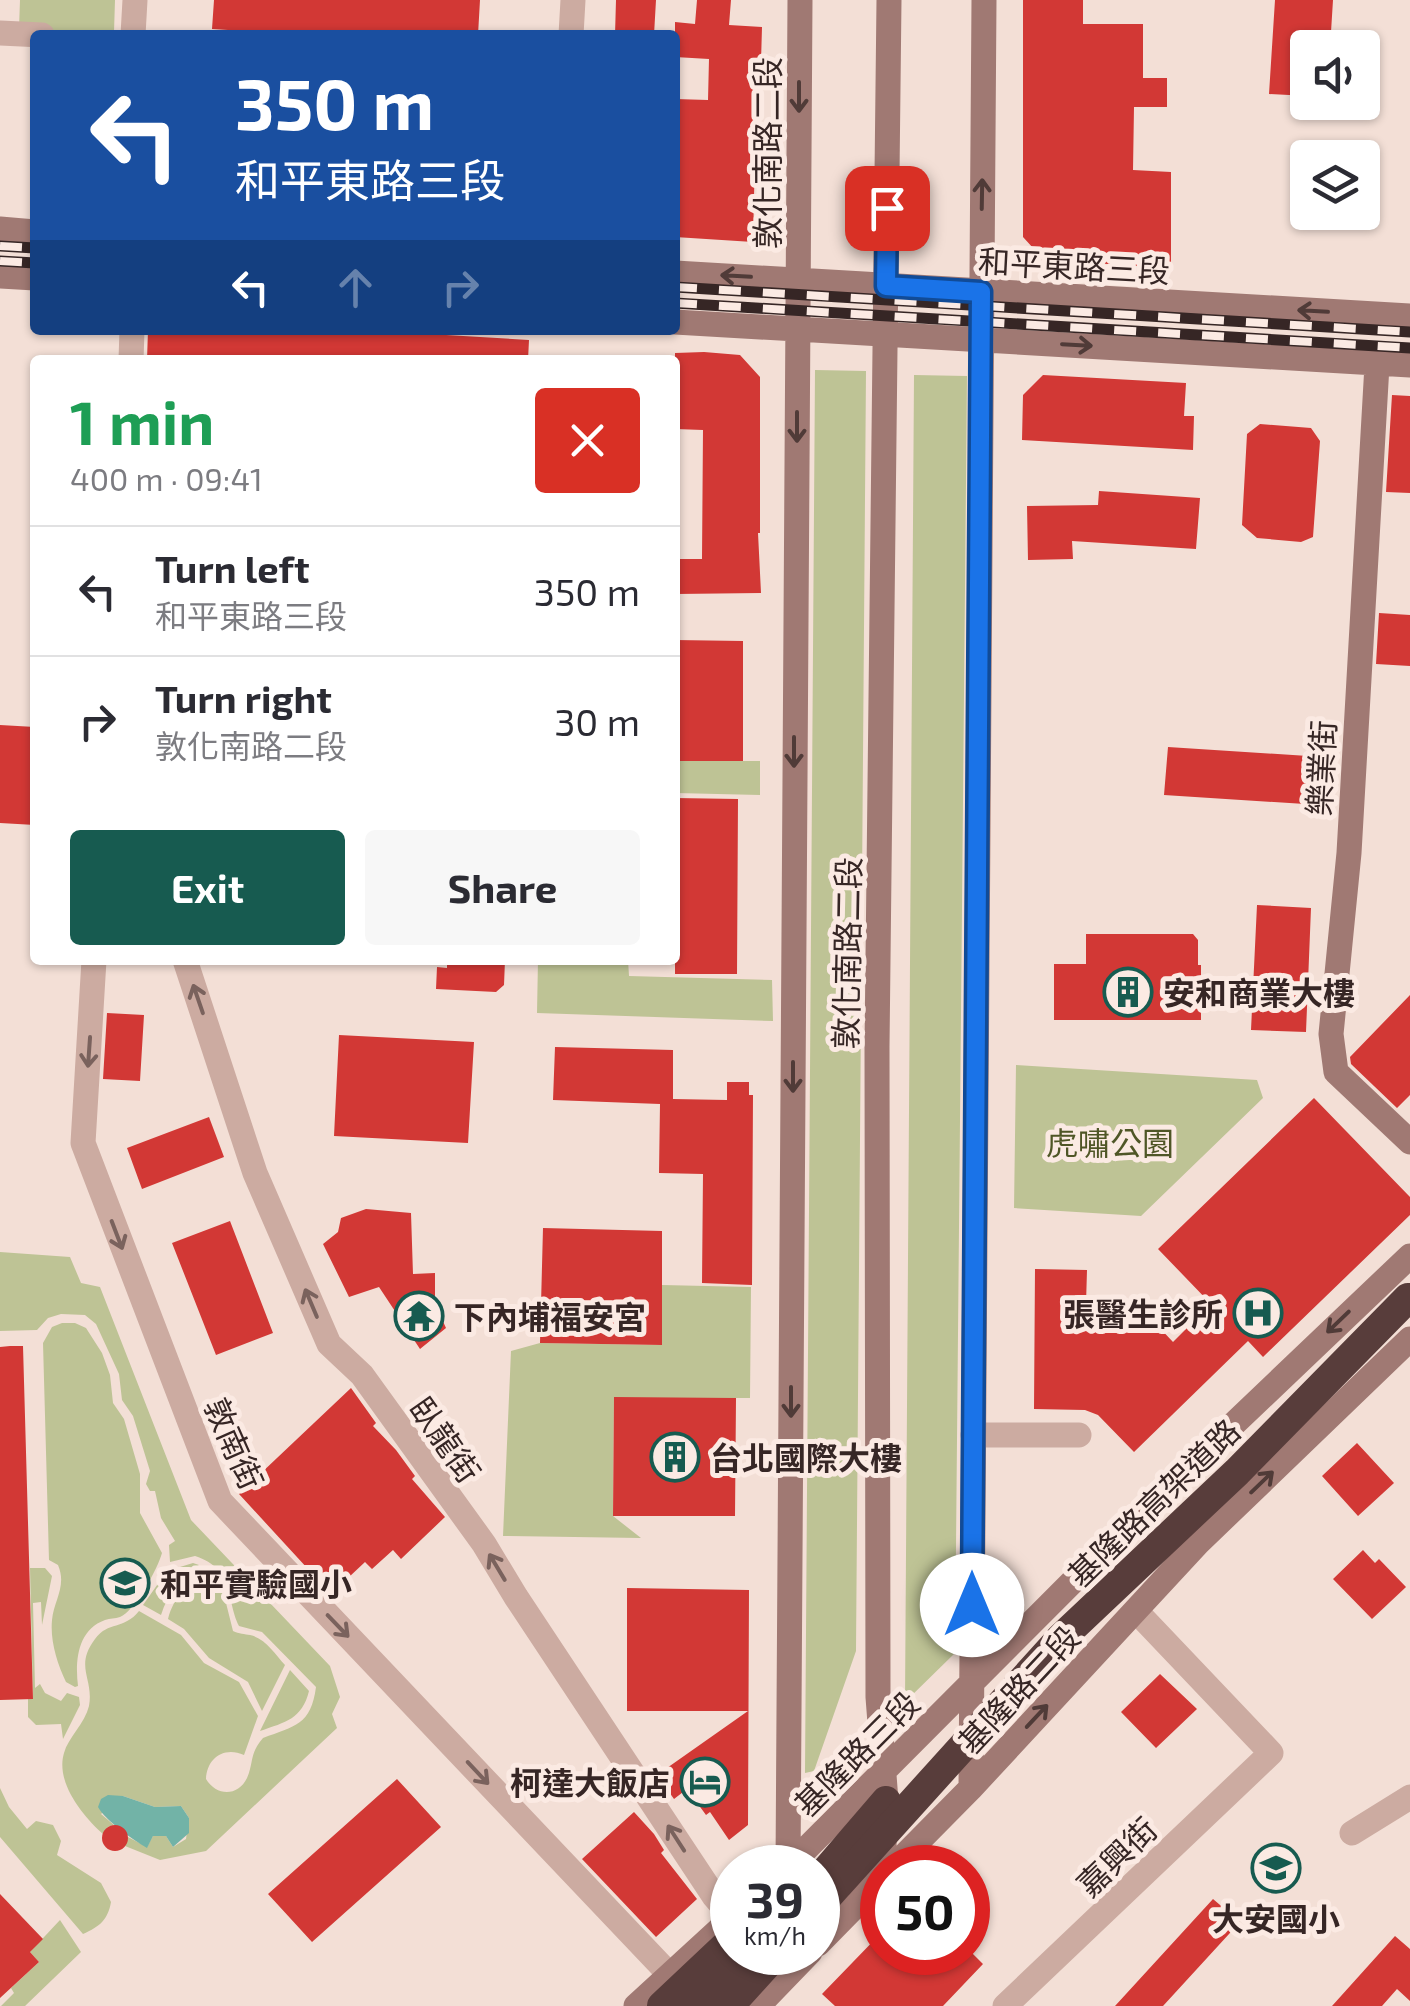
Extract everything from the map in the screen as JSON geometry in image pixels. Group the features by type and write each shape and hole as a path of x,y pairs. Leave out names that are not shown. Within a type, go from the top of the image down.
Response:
{"highway":[{"name":"基隆路高架道路","path":"840,1882 1060,1639 1237,1472 1409,1296"},
{"name":"基隆路高架道路","path":"835,1845 868,1814 949,1758"},
{"path":"840,1854 886,1801"},
{"path":"662,2006 710,1961"},
{"path":"695,2006 725,1975"},
{"path":"729,2006 757,1975"}],"main road":[{"name":"敦化南路二段","path":"788,1845 800,0"},
{"name":"敦化南路二段","path":"859,1902 884,1846 886,1801 878,1679 877,1048 889,0"},
{"path":"915,1845 971,1788 984,0"},
{"path":"0,229 30,232"},
{"name":"和平東路三段","path":"680,273 1410,316"},
{"path":"0,276 30,278"},
{"path":"680,322 1410,365"},
{"name":"樂業街","path":"1377,364 1348,853 1332,1034 1336,1072 1410,1142"},
{"name":"基隆路二段","path":"972,1684 1170,1485 1410,1256"},
{"name":"基隆路二段","path":"971,1788 1198,1543 1410,1339"},
{"name":"基隆路三段","path":"810,1845 972,1684"},
{"path":"840,1921 859,1902"},
{"path":"636,2006 710,1938"},
{"path":"758,2006 788,1975"}],"street":[{"path":"134,30 135,0"},
{"path":"571,30 573,0"},
{"path":"0,32 30,34"},
{"name":"敦南街","path":"94,965 83,1143 220,1502 670,1975"},
{"name":"臥龍街","path":"187,965 255,1173 328,1344 362,1375 484,1544 710,1890"},
{"path":"973,1435 1079,1435"},
{"name":"嘉興街","path":"1005,2006 1271,1753 1136,1611"},
{"path":"1352,1833 1410,1798"}],"green space":[{"path":"20,0 115,0 114,30 19,29"},
{"path":"815,370 866,371 856,1651 814,1771 805,1773"},
{"path":"914,375 967,376 955,1653 905,1702"},
{"path":"680,761 760,761 760,795 680,793"},
{"path":"538,965 628,965 629,976 772,980 773,1021 537,1013"},
{"name":"虎嘯公園","path":"1016,1065 1257,1080 1263,1098 1141,1216 1014,1208"},
{"path":"0,1252 70,1257 81,1283 100,1287 191,1520 330,1666 340,1697 332,1714 337,1728 206,1851 160,1860 125,1846 128,1837 147,1847 153,1836 166,1836 173,1847 186,1839 189,1818 181,1806 155,1807 123,1796 101,1814 114,1825 103,1834 67,1787 64,1753 89,1706 85,1665 95,1639 139,1611 181,1635 204,1663 239,1682 258,1716 244,1755 223,1753 210,1765 206,1779 221,1791 233,1791 243,1784 263,1738 293,1727 305,1717 316,1687 262,1632 239,1626 227,1585 217,1569 195,1556 170,1562 169,1545 175,1541 161,1518 155,1491 150,1491 146,1484 150,1471 133,1416 122,1400 119,1374 96,1324 85,1315 61,1314 48,1318 37,1330 0,1331"},
{"path":"662,1285 751,1287 750,1398 614,1398 613,1516 641,1538 503,1536 511,1351 540,1343 661,1345"},
{"path":"62,1323 86,1328 102,1353 110,1375 113,1403 124,1419 140,1474 140,1513 162,1553 132,1607 120,1617 96,1625 83,1639 75,1687 66,1682 53,1644 52,1620 61,1580 58,1565 49,1560 43,1343 52,1327"},
{"path":"193,1563 199,1565 176,1587 161,1615 143,1605 167,1571"},
{"path":"30,1568 45,1568 52,1576 42,1625 41,1602 33,1603 35,1688 40,1684 45,1693 61,1701 67,1693 79,1697 80,1705 63,1739 61,1724 36,1725 28,1717 28,1699 33,1698"},
{"path":"206,1570 222,1587 233,1631 260,1639 285,1665 262,1711 248,1682 209,1658 184,1629 168,1619 182,1591"},
{"path":"290,1670 309,1691 306,1700 292,1718 260,1731"},
{"path":"0,1788 27,1829 36,1821 53,1825 61,1841 57,1855 101,1883 111,1902 105,1918 94,1929 83,1934 0,1837"},
{"path":"60,1920 81,1952 25,2006 1,2006 14,1993 11,1988 39,1962 30,1952"}],"water":[{"path":"108,1795 155,1807 181,1806 189,1818 189,1833 173,1847 166,1836 153,1836 147,1848 98,1807"}],"building":[{"path":"214,0 480,0 478,30 212,29"},
{"path":"616,0 656,0 654,30 615,30"},
{"path":"697,0 731,0 729,25 762,27 761,62 757,62 753,242 680,237 680,99 708,100 709,59 680,57 680,30 675,30 675,22 695,24"},
{"path":"1023,0 1083,0 1083,24 1143,24 1143,78 1167,78 1167,107 1134,107 1133,170 1171,172 1171,268 1044,260 1023,237"},
{"path":"1275,0 1333,0 1331,30 1290,30 1290,95 1269,94"},
{"path":"148,335 445,335 529,340 528,355 147,355"},
{"path":"675,353 740,355 760,377 761,593 680,594 680,559 702,559 703,430 680,429 680,355"},
{"path":"1043,375 1186,383 1184,416 1194,416 1193,450 1022,440 1023,395"},
{"path":"1392,395 1410,396 1410,493 1386,492"},
{"path":"1260,424 1311,428 1320,441 1313,537 1301,542 1257,538 1242,525 1247,434"},
{"path":"1099,491 1200,498 1196,549 1072,541 1073,559 1028,560 1027,506 1098,505"},
{"path":"1379,613 1410,615 1410,666 1376,664"},
{"path":"680,640 743,641 743,761 680,761"},
{"path":"0,725 30,727 30,825 0,823"},
{"path":"1168,747 1308,756 1305,804 1164,795"},
{"path":"680,798 738,799 737,974 675,974 675,965 680,965"},
{"path":"1257,905 1311,908 1306,1032 1251,1030"},
{"name":"安和商業大樓","path":"1086,934 1193,934 1198,940 1201,965 1201,1020 1054,1020 1054,964 1086,964"},
{"path":"505,965 504,985 496,992 436,989 437,967"},
{"path":"1410,995 1410,1095 1397,1108 1351,1064 1350,1057"},
{"path":"107,1013 144,1015 140,1081 103,1079"},
{"path":"339,1035 474,1042 468,1143 334,1136"},
{"path":"555,1047 673,1050 673,1099 727,1100 727,1082 749,1082 749,1095 753,1095 752,1285 702,1283 703,1174 659,1173 660,1104 553,1100"},
{"path":"1314,1098 1410,1197 1410,1215 1263,1357 1248,1341 1134,1452 1098,1415 1085,1410 1034,1409 1035,1269 1087,1270 1086,1304 1138,1305 1173,1342 1211,1304 1158,1249"},
{"path":"209,1117 224,1157 142,1189 127,1148"},
{"path":"366,1209 411,1213 413,1274 435,1273 435,1304 446,1328 420,1349 379,1287 349,1297 323,1244 338,1232 341,1218"},
{"path":"230,1221 273,1333 216,1355 172,1243"},
{"path":"543,1228 662,1231 662,1345 540,1343"},
{"path":"23,1346 33,1699 0,1700 0,1347"},
{"path":"351,1388 376,1423 373,1426 396,1450 415,1476 412,1479 445,1517 401,1559 393,1550 372,1569 365,1562 331,1594 239,1494"},
{"name":"台北國際大樓","path":"614,1397 736,1398 735,1516 613,1516"},
{"path":"1357,1443 1394,1483 1358,1516 1322,1476"},
{"path":"1363,1550 1375,1563 1379,1559 1406,1587 1372,1619 1333,1579"},
{"path":"627,1588 749,1590 748,1825 729,1840 710,1812 706,1815 687,1789 674,1799 657,1775 748,1711 627,1711"},
{"path":"1160,1674 1197,1709 1156,1748 1121,1712"},
{"path":"397,1779 441,1827 312,1942 268,1894"},
{"path":"634,1812 654,1834 664,1850 661,1853 697,1899 656,1937 582,1859"},
{"path":"115,1825 124,1829 128,1838 124,1847 115,1851 106,1847 102,1838 106,1829"},
{"path":"0,1894 43,1939 30,1952 39,1962 0,1998"},
{"path":"1213,1899 1240,1922 1163,2006 1115,2006"},
{"path":"1395,1936 1410,1949 1410,2001 1397,1989 1382,2006 1332,2006"},
{"path":"860,1955 860,1975 973,1975 943,2006 835,2006 822,1994"}],"railway":[{"path":"0,246 30,248"},
{"path":"0,261 30,263"},
{"path":"680,287 1410,332"},
{"path":"680,303 1410,348"}],"place":[{"name":"安和商業大樓","path":"1128,992"},
{"name":"張醫生診所","path":"1258,1313"},
{"name":"下內埔福安宮","path":"419,1316"},
{"name":"台北國際大樓","path":"675,1457"},
{"name":"和平實驗國小","path":"125,1583"},
{"name":"柯達大飯店","path":"705,1782"},
{"name":"大安國小","path":"1276,1868"}],"route":[{"path":"887,208 886,286 981,292 972,1605"}]}
